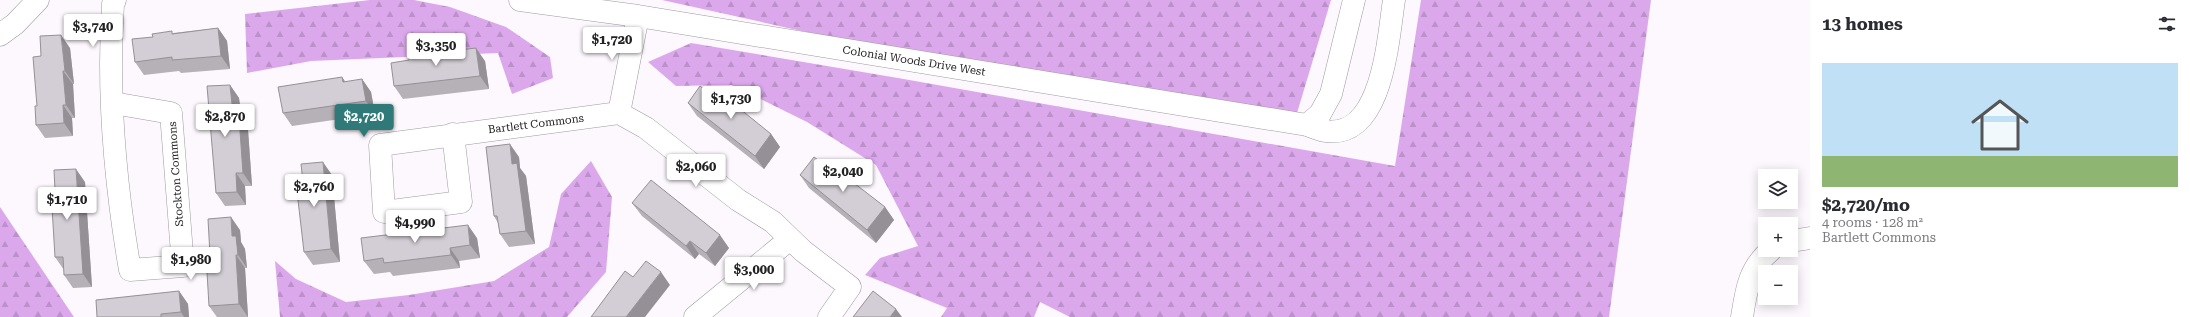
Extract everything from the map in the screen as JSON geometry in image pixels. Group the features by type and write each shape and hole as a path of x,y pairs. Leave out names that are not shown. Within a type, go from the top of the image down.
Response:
{"street":[{"path":"0,35 15,24 38,0"},
{"name":"Stockton Commons","path":"113,103 171,113 183,266 130,270 121,218 113,103 110,56 113,4 115,0"},
{"name":"Colonial Woods Drive West","path":"520,0 638,16 1307,125 1325,131 1340,130 1353,125 1364,115 1373,100 1380,80 1394,0"},
{"path":"1307,125 1320,114 1331,94 1354,0"},
{"path":"638,16 619,113 646,128 738,200 773,222 803,251 850,287 829,317"},
{"name":"Bartlett Commons","path":"453,134 461,202 384,212 380,145 453,134 619,113"},
{"path":"1798,240 1810,238"},
{"path":"695,317 790,239"},
{"path":"1742,317 1747,284 1752,273 1765,257"}],"green space":[{"path":"370,0 414,0 450,7 506,27 550,57 553,78 512,94 498,53 311,61 247,73 245,14"},
{"path":"662,0 1331,0 1297,113 892,51"},
{"path":"1421,0 1651,0 1609,317 1070,317 1040,302 1034,317 941,317 947,308 865,275 880,258 918,246 876,165 807,122 732,85 676,86 648,62 691,43 1395,166"},
{"path":"591,161 612,197 606,272 567,317 280,317 275,261 296,279 346,302 409,295 494,281 549,247 561,194"},
{"path":"0,207 74,317 0,317"}],"building":[{"path":"218,28 221,56 172,60 172,57 135,62 132,39 153,37 152,34 172,31 172,34"},
{"path":"61,35 65,71 63,71 66,105 63,105 64,123 36,125 35,106 37,106 33,57 41,56 40,36"},
{"path":"476,48 480,76 394,86 391,63 409,60 409,56"},
{"path":"342,77 343,82 362,79 366,101 283,113 278,87"},
{"path":"230,85 232,104 238,103 243,173 236,173 237,192 216,193 207,86"},
{"path":"700,86 715,98 719,92 771,134 755,156 688,103"},
{"path":"510,144 512,164 517,163 526,231 500,234 497,216 494,216 486,147"},
{"path":"814,157 830,169 832,166 885,207 867,230 800,175"},
{"path":"323,162 331,249 304,252 296,183 303,182 301,164"},
{"path":"76,169 83,274 64,275 63,257 55,257 51,191 55,190 54,170"},
{"path":"651,180 720,235 706,253 690,241 686,246 632,203"},
{"path":"231,217 232,236 236,236 238,255 236,255 239,304 209,306 206,255 210,255 208,219"},
{"path":"468,225 470,245 450,248 451,255 384,263 383,258 364,261 361,238"},
{"path":"646,261 661,272 626,317 591,317 625,271 633,277"},
{"path":"179,291 181,312 161,314 161,317 97,317 96,300"},
{"path":"873,291 896,309 890,317 853,317"}]}
